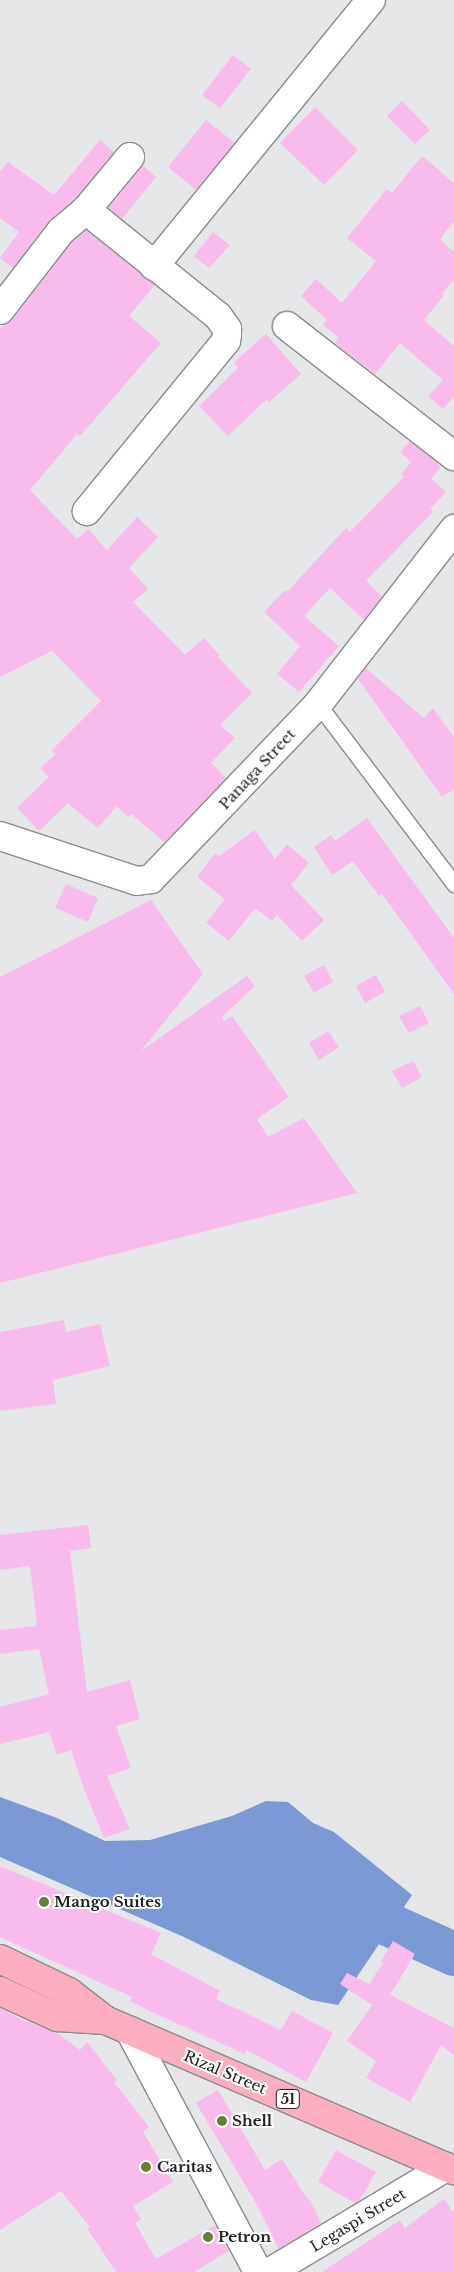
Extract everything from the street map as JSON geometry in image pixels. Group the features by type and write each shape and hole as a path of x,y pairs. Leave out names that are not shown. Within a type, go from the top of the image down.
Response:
{"main road":[{"name":"Rizal Street","path":"0,1959 69,1992 118,2026 450,2169"},
{"name":"Rizal Street","path":"0,1991 57,2017 118,2026"}],"street":[{"path":"154,266 371,0"},
{"path":"0,310 61,231 86,210 130,156"},
{"path":"86,210 218,316 227,329 226,341 87,511"},
{"path":"287,326 454,456"},
{"name":"Panaga Street","path":"0,836 137,881 152,879 318,704 449,547"},
{"path":"118,2026 258,2272"},
{"name":"Legaspi Street","path":"270,2272 450,2169"}],"lane":[{"path":"318,704 454,884"}],"water":[{"path":"0,1797 57,1818 105,1841 150,1840 232,1816 266,1801 288,1802 313,1823 334,1832 412,1895 338,2005 311,2000 184,1937 0,1857"}],"building":[{"path":"233,55 251,69 220,108 202,95"},
{"path":"402,101 430,130 415,144 387,116"},
{"path":"315,107 358,150 324,185 280,143"},
{"path":"206,120 235,143 196,190 168,167"},
{"path":"100,140 114,152 75,199 49,221 13,268 0,258 19,232 0,218 0,172 8,162 54,195"},
{"path":"422,156 454,183 454,222 440,239 454,252 454,279 424,320 454,346 454,397 443,409 428,396 443,380 400,343 375,374 335,343 339,338 323,325 327,320 301,296 316,279 342,303 376,261 347,238 387,189 392,193"},
{"path":"143,166 156,177 122,219 108,208"},
{"path":"86,230 155,285 129,316 161,343 80,436 77,434 30,490 77,539 88,529 107,550 137,517 158,537 129,568 148,589 133,602 185,655 204,638 220,656 218,657 252,693 220,725 235,738 211,763 226,778 164,842 131,814 128,817 117,806 98,828 68,803 39,831 17,808 49,777 40,768 56,754 52,750 101,701 52,651 0,677 0,328 12,320 72,242"},
{"path":"213,232 230,245 209,268 194,256"},
{"path":"266,334 301,374 269,402 266,400 228,436 199,406 238,368 234,362"},
{"path":"410,441 436,462 440,468 431,479 446,492 430,509 433,512 366,581 382,596 364,620 330,588 304,616 339,646 299,692 277,674 300,646 264,612 285,590 287,592 346,528 350,532 404,477 401,474 411,462 400,452"},
{"path":"366,668 424,718 433,708 454,737 454,789 442,797 358,679"},
{"path":"367,818 454,938 454,994 382,894 379,896 353,861 332,875 314,847 331,835 335,841"},
{"path":"255,830 275,859 287,844 309,863 291,885 324,920 302,941 277,915 272,921 255,908 229,941 206,923 225,899 197,877 215,853 219,856"},
{"path":"66,884 98,898 88,922 55,908"},
{"path":"151,900 203,974 141,1051 247,976 255,986 222,1017 224,1021 232,1016 289,1097 257,1119 268,1137 304,1118 357,1193 0,1283 0,977"},
{"path":"324,965 333,982 314,993 304,976"},
{"path":"376,975 385,992 365,1003 356,986"},
{"path":"420,1006 429,1023 409,1033 399,1016"},
{"path":"328,1031 339,1047 319,1060 309,1043"},
{"path":"413,1061 422,1077 402,1088 392,1071"},
{"path":"64,1320 66,1332 100,1324 110,1366 53,1380 56,1404 0,1411 0,1332"},
{"path":"88,1525 91,1548 70,1551 87,1692 130,1680 140,1719 116,1726 131,1768 107,1776 130,1829 104,1838 84,1789 71,1750 57,1755 49,1732 0,1744 0,1707 49,1694 39,1649 0,1654 0,1630 37,1626 30,1566 0,1570 0,1535"},
{"path":"0,1866 161,1933 151,1954 220,1991 216,1999 281,2030 292,2011 333,2033 306,2082 247,2050 245,2054 156,2014 130,2001 132,1997 0,1937"},
{"path":"393,1941 415,1954 390,1995 454,2028 454,2055 441,2045 410,2102 366,2078 376,2061 347,2041 372,2005 340,1984 347,1973 369,1984 383,1963 381,1961"},
{"path":"0,2008 26,2022 57,2033 80,2050 87,2042 117,2080 114,2082 149,2127 143,2132 173,2182 133,2206 141,2219 135,2223 156,2259 215,2225 229,2251 194,2272 116,2272 87,2228 90,2227 61,2191 0,2230"},
{"path":"218,2090 265,2170 282,2159 308,2200 309,2198 321,2223 279,2249 257,2205 196,2103"},
{"path":"336,2150 376,2172 360,2200 355,2203 318,2182"},
{"path":"444,2199 454,2214 454,2272 322,2272 400,2220 405,2228"}],"waterway":[{"path":"336,1903 341,1903 454,1954"}],"place":[{"name":"Mango Suites","path":"44,1902"},
{"name":"Shell","path":"222,2121"},
{"name":"Caritas","path":"146,2167"},
{"name":"Petron","path":"208,2237"}]}
